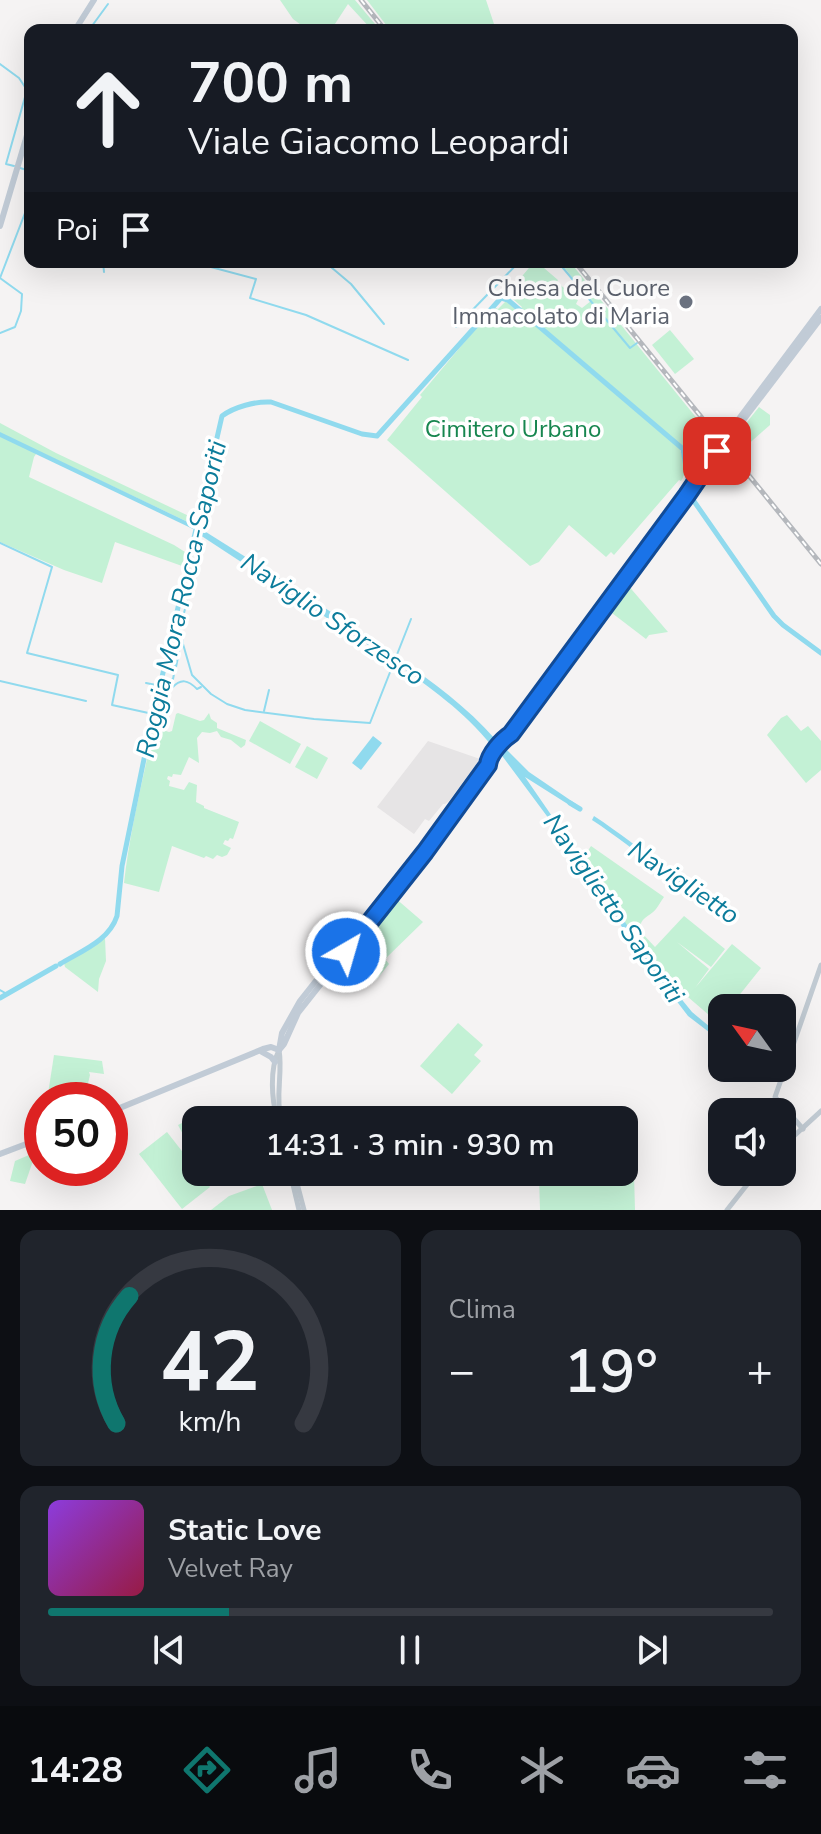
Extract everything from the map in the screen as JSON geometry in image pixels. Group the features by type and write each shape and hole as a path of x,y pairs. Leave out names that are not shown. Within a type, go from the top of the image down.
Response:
{"main road":[{"path":"79,24 94,0"},
{"path":"0,226 24,145"},
{"path":"248,1056 278,1039 300,1001 421,848 484,761 511,734 703,465 717,451 821,309"},
{"path":"734,428 821,318"},
{"path":"128,1105 248,1056 279,1050 298,1013 425,852 488,765 488,760"},
{"path":"279,1050 282,1033"},
{"path":"259,1053 275,1062"},
{"path":"0,1154 24,1145"}],"street":[{"path":"803,1129 775,1097 821,966"},
{"path":"275,1106 272,1098 279,1050"},
{"path":"278,1106 279,1050"},
{"path":"796,1135 821,1111"},
{"path":"296,1186 302,1210"},
{"path":"727,1210 746,1186"}],"shaded area":[{"path":"428,741 480,759 449,801 429,821 425,819 414,834 377,807"}],"green space":[{"path":"280,0 355,0 375,24 366,24 348,4 335,24 300,24"},
{"path":"367,0 486,0 494,24 385,24"},
{"name":"Cimitero Urbano","path":"529,268 544,268 578,300 576,304 582,308 591,301 565,268 575,268 716,442 690,477 686,449 524,311 522,314 680,449 685,469 681,481 614,555 611,552 606,557 569,525 539,562 530,566 387,440 422,397 420,395 494,307 498,309 506,301 518,311 522,307 507,294"},
{"path":"670,330 694,359 675,374 652,345"},
{"path":"759,407 770,415 770,425 736,455 728,446"},
{"path":"0,423 191,517 192,524 38,451 34,457 29,477 174,545 185,552 182,566 115,542 102,583 0,542"},
{"path":"627,584 668,632 649,635 646,639 608,610"},
{"path":"178,713 200,721 209,713 217,728 246,740 241,748 221,737 217,731 202,732 197,738 199,763 189,757 181,775 173,774 167,779 169,786 184,790 189,782 197,785 196,802 239,822 233,839 225,840 223,844 231,848 222,857 204,858 172,846 159,892 124,883 154,727 172,731"},
{"path":"787,715 801,731 808,726 821,741 821,770 806,783 767,735"},
{"path":"260,721 301,744 290,764 249,741"},
{"path":"307,746 328,758 317,779 295,767"},
{"path":"591,846 664,897 641,926 655,947 684,916 725,949 711,967 677,942 709,969 695,988 732,944 761,968 740,994 708,994 708,1014 688,997 682,1000 641,948 582,860"},
{"path":"394,897 423,922 385,959 389,964 377,979 347,955"},
{"path":"105,938 106,961 98,992 64,963"},
{"path":"458,1023 483,1045 474,1055 481,1061 452,1094 420,1066"},
{"path":"54,1055 102,1061 104,1074 89,1072 88,1082 50,1082"},
{"path":"167,1132 182,1151 182,1186 210,1187 182,1209 139,1154"},
{"path":"24,1157 24,1184 10,1181 15,1161"},
{"path":"263,1186 272,1210 211,1210 229,1196"},
{"path":"539,1186 634,1186 635,1210 540,1210"}],"water":[{"path":"0,432 194,525 193,529 0,437"},
{"name":"Naviglio Sforzesco","path":"198,527 384,647 396,656 394,662 200,535"},
{"path":"397,657 473,716 496,740 492,746 458,711 395,662"},
{"path":"373,736 382,743 361,770 352,763"},
{"name":"Naviglietto Saporiti","path":"504,747 529,772 576,804 574,808 525,777 658,970 692,1012 708,1025 708,1031 688,1016 636,948 558,831 500,753"},
{"path":"594,816 737,918 735,921 698,898 592,820"}],"waterway":[{"path":"93,24 108,4"},
{"path":"0,64 24,86"},
{"path":"14,166 6,164 24,101"},
{"path":"20,168 24,169"},
{"path":"0,333 15,327 21,311 22,294 0,278 24,216"},
{"path":"104,268 104,272"},
{"path":"215,268 256,279 250,298 306,315 408,360"},
{"path":"332,268 351,284 384,324"},
{"path":"456,327 513,268"},
{"path":"563,268 630,348 637,343"},
{"name":"Roggia Mora Rocca-Saporiti","path":"60,964 101,939 117,916 122,866 151,725 222,416 245,405 271,402 362,434 377,436 501,298 508,300 683,449 691,497 774,616 821,653"},
{"path":"0,543 52,567 27,653 118,675 112,705 153,714"},
{"name":"Naviglio Sforzesco","path":"187,601 180,629 183,644 192,675 211,694 245,710 314,719 370,723 411,619"},
{"path":"162,680 173,679 178,646 173,634"},
{"path":"173,672 176,647"},
{"path":"175,672 178,647"},
{"path":"0,681 86,701"},
{"path":"160,687 172,688 184,681 197,689 201,687"},
{"path":"146,683 161,686"},
{"path":"264,711 269,690"},
{"name":"Naviglietto","path":"570,803 580,809"},
{"name":"Roggia Mora Rocca-Saporiti","path":"0,998 56,966"},
{"name":"Roggia Mora Rocca-Saporiti","path":"0,990 7,994"}],"railway":[{"path":"361,0 380,24"},
{"path":"580,268 821,564"}],"place":[{"name":"Chiesa del Cuore Immacolato di Maria","path":"686,302"}],"route":[{"path":"346,952 425,852 488,765 488,760 503,739 511,734 717,451"}]}
